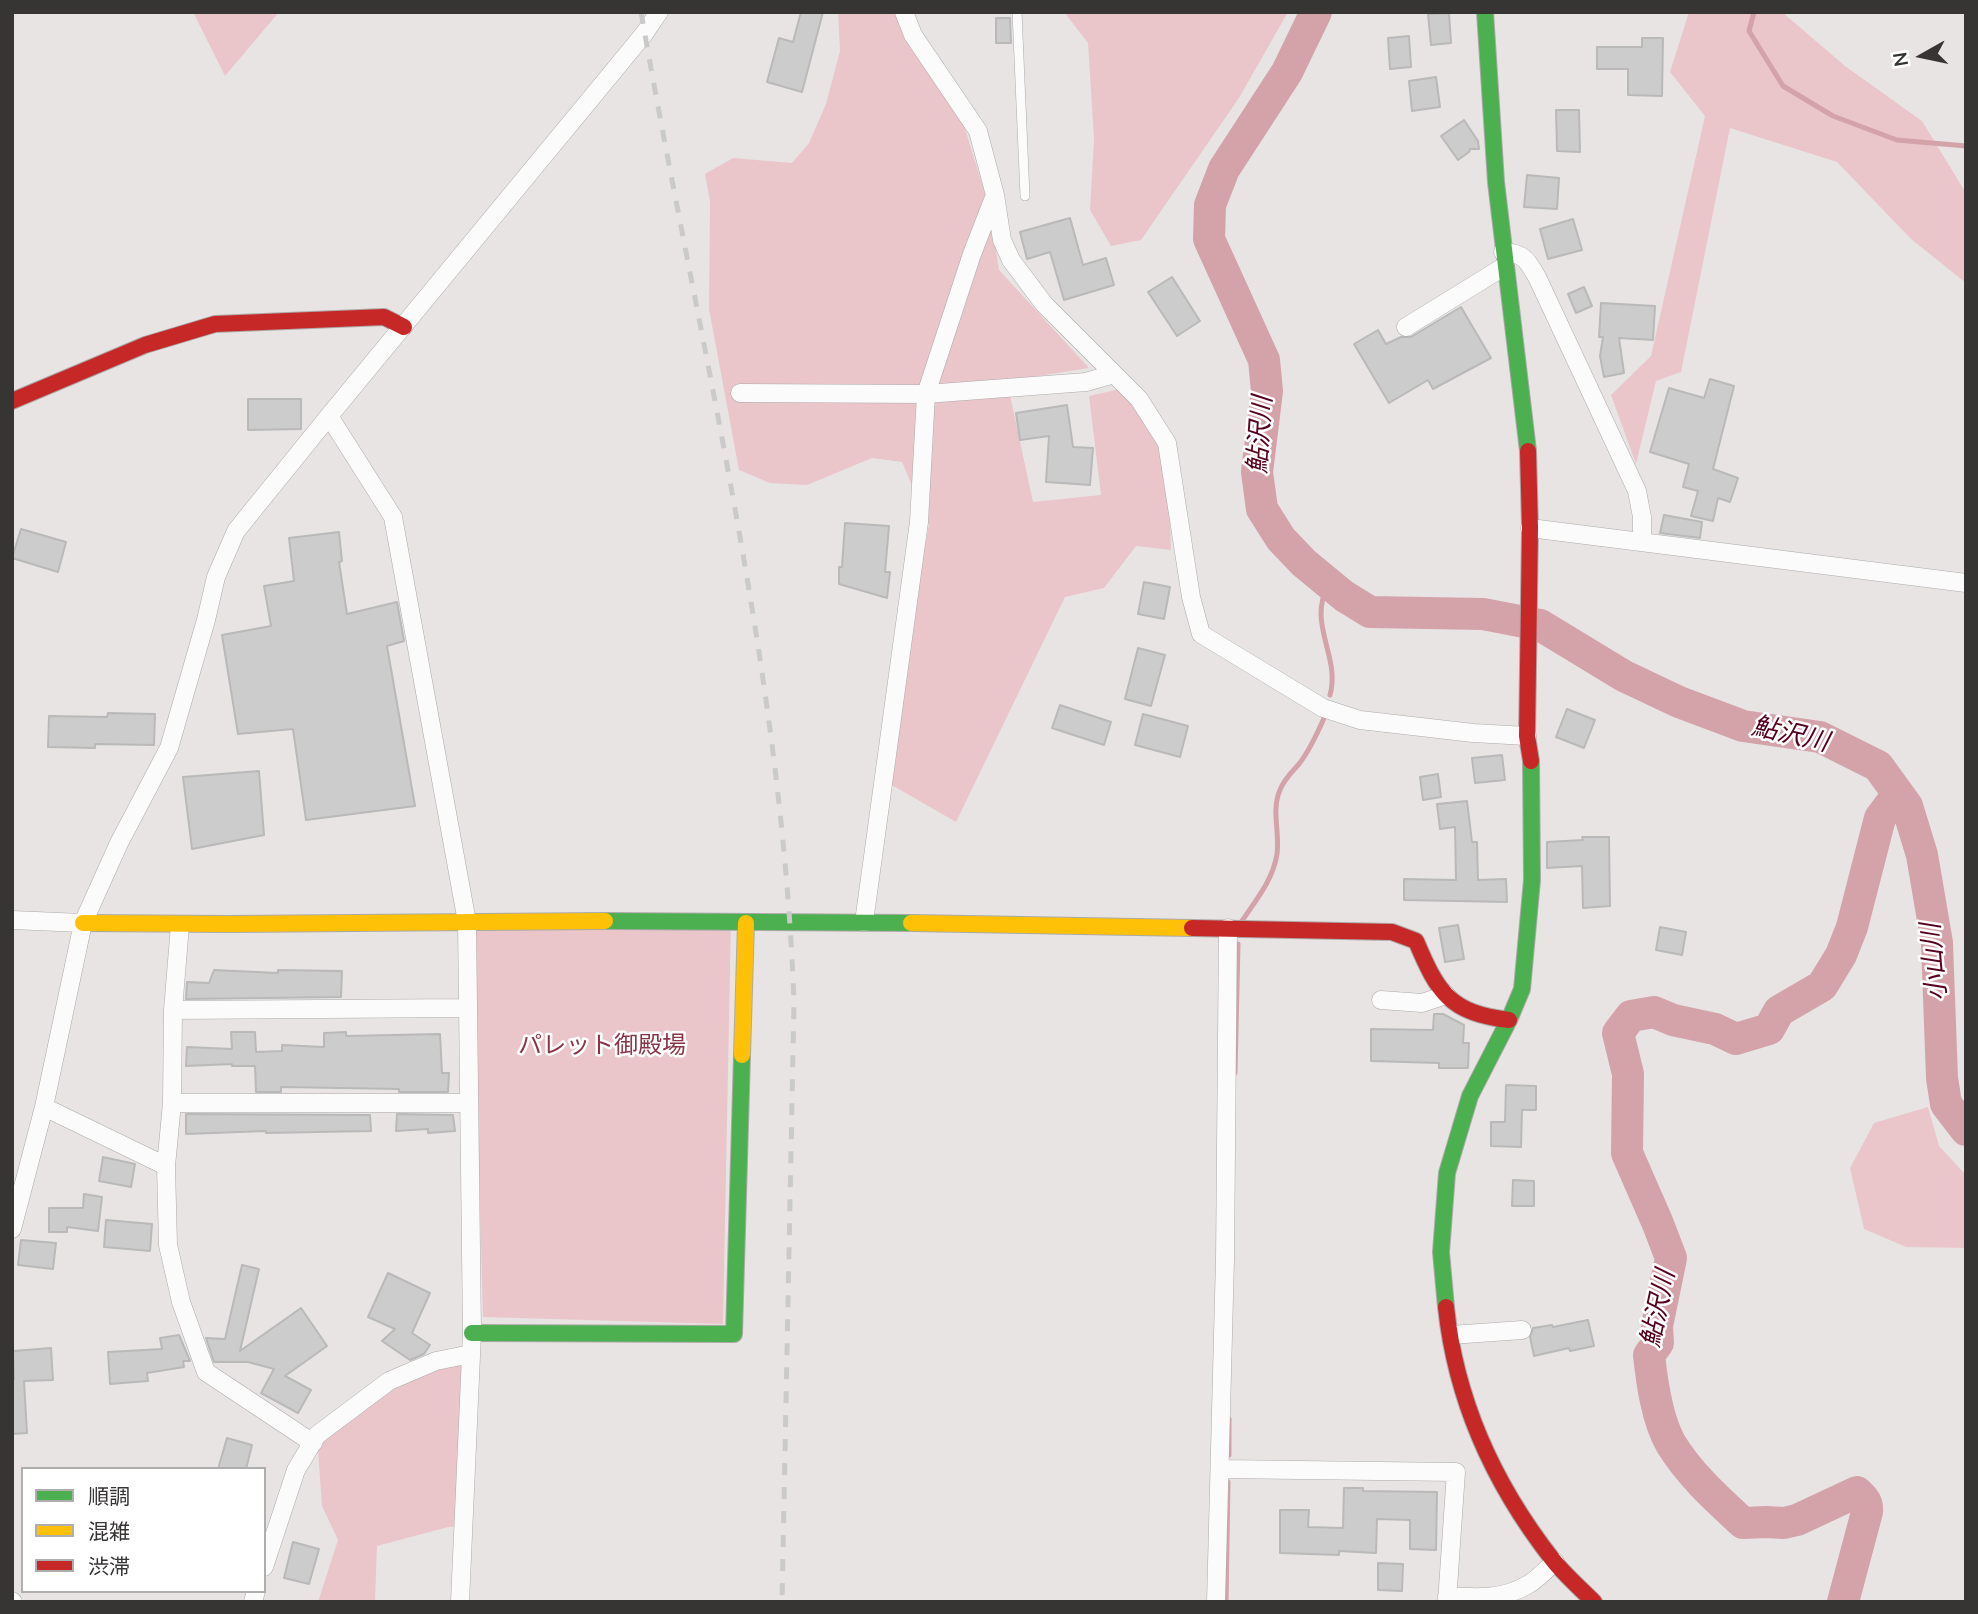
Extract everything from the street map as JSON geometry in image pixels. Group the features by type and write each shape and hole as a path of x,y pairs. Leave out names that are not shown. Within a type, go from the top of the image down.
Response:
{"street":[{"path":"12,1229 44,1107 83,923 119,843 169,748 216,577 236,531 644,34 659,12"},
{"path":"904,12 913,34 978,131 995,195 1002,240 1011,260 1044,304 1139,399 1167,443 1191,597 1201,634 1323,708 1360,720 1473,733 1527,736"},
{"path":"1485,12 1496,182 1529,464 1527,736 1532,765 1532,880 1522,989 1471,1096 1447,1173 1441,1252 1451,1335 1466,1403 1490,1463 1518,1512 1555,1562 1594,1602"},
{"path":"864,922 919,522 926,394 972,254 995,195"},
{"path":"1406,327 1514,253 1526,258 1537,276 1637,491 1642,517 1642,542"},
{"path":"12,401 145,345 215,324 384,317 404,327"},
{"path":"740,393 926,394 1086,382 1114,374"},
{"path":"329,416 393,517 467,922 472,1333 460,1602"},
{"path":"1530,528 1966,583"},
{"path":"12,920 180,925 864,922 1392,932 1416,941 1433,979 1455,1005 1496,1019 1509,1020"},
{"path":"472,1333 734,1334 746,923"},
{"path":"180,925 173,1010 172,1103 166,1167 168,1245 181,1302 206,1372 313,1443"},
{"path":"1216,1602 1225,1259 1228,928"},
{"path":"1381,1000 1422,1003 1446,995"},
{"path":"173,1010 468,1008"},
{"path":"172,1103 469,1103"},
{"path":"44,1107 166,1167"},
{"path":"1451,1335 1522,1330"},
{"path":"266,1561 296,1470 317,1434 389,1381 436,1361 471,1354"},
{"path":"1220,1469 1456,1472 1447,1599 1479,1599 1506,1595 1530,1584 1555,1562"}],"lane":[{"path":"1017,12 1025,196"}],"green space":[{"path":"193,12 279,12 225,76"},
{"path":"838,12 903,12 962,119 990,210 999,270 1089,368 1007,381 1033,502 1101,495 1089,396 1120,389 1168,456 1171,550 1136,546 1104,588 1065,597 956,822 890,784 915,601 929,525 902,462 872,458 807,485 770,483 739,470 709,309 710,201 705,174 733,158 792,163 809,143 826,104 840,51"},
{"path":"1064,12 1288,12 1239,98 1141,240 1111,246 1090,210 1094,139 1088,43"},
{"path":"1689,12 1782,12 1845,66 1922,121 1966,193 1966,283 1911,239 1837,162 1730,128 1681,372 1656,381 1636,464 1611,395 1651,356 1705,116 1670,72"},
{"name":"パレット御殿場","path":"731,918 723,1324 483,1317 472,921"},
{"path":"1928,1107 1939,1146 1966,1175 1966,1248 1906,1247 1864,1229 1850,1168 1874,1123"},
{"path":"471,1354 463,1526 448,1527 377,1546 375,1602 318,1602 338,1540 322,1506 317,1435 409,1373"}],"building":[{"path":"801,12 823,12 802,92 767,82 779,38 793,42"},
{"path":"1449,13 1451,43 1431,45 1428,14"},
{"path":"996,18 1010,18 1011,43 996,43"},
{"path":"1409,36 1411,67 1390,69 1388,38"},
{"path":"1642,38 1663,38 1662,96 1628,95 1628,69 1597,69 1597,47 1642,47"},
{"path":"1436,77 1440,107 1412,111 1409,81"},
{"path":"1556,110 1579,110 1580,152 1557,151"},
{"path":"1464,120 1478,141 1479,149 1470,149 1458,160 1441,136"},
{"path":"1527,175 1559,178 1557,209 1524,207"},
{"path":"1070,218 1083,265 1106,258 1114,285 1064,300 1050,252 1027,259 1020,232"},
{"path":"1573,219 1582,250 1548,259 1540,229"},
{"path":"1172,277 1200,321 1177,336 1148,292"},
{"path":"1584,287 1592,306 1576,313 1568,294"},
{"path":"1601,303 1655,306 1653,340 1619,338 1624,373 1604,377 1600,356 1603,337 1599,337"},
{"path":"1461,307 1491,358 1433,389 1428,380 1389,403 1354,344 1378,330 1386,344 1401,337 1411,337"},
{"path":"1710,379 1734,386 1713,469 1738,478 1730,502 1718,498 1713,521 1691,516 1698,491 1683,487 1689,464 1650,452 1669,388 1704,398"},
{"path":"248,399 301,399 301,429 248,430"},
{"path":"1067,405 1073,447 1093,448 1090,485 1046,482 1049,436 1020,440 1016,413"},
{"path":"1664,515 1702,522 1700,538 1660,533"},
{"path":"845,523 889,526 885,572 890,572 887,598 839,584"},
{"path":"21,529 66,542 58,572 12,558"},
{"path":"339,532 342,561 339,562 347,614 397,602 404,641 387,646 415,806 306,820 293,729 238,734 222,635 271,626 264,586 294,581 289,538"},
{"path":"1144,582 1170,587 1164,619 1138,614"},
{"path":"1138,648 1165,655 1151,706 1125,699"},
{"path":"1060,705 1111,722 1104,745 1052,728"},
{"path":"1567,709 1595,720 1584,748 1556,737"},
{"path":"108,713 155,714 154,745 95,744 95,748 48,747 49,716 107,717"},
{"path":"1143,714 1188,726 1180,757 1135,745"},
{"path":"1502,755 1505,780 1475,783 1472,758"},
{"path":"259,771 264,835 192,849 183,777"},
{"path":"1438,774 1441,797 1423,800 1420,777"},
{"path":"1467,801 1472,842 1477,842 1478,880 1506,879 1507,902 1404,900 1404,879 1456,880 1455,827 1440,829 1437,804"},
{"path":"1582,837 1609,837 1610,906 1583,908 1582,866 1547,868 1547,842 1583,840"},
{"path":"1458,925 1464,959 1445,962 1439,928"},
{"path":"1660,927 1686,932 1682,955 1656,950"},
{"path":"214,970 278,973 278,970 342,971 341,997 186,999 187,982 209,983"},
{"path":"1434,1014 1443,1014 1464,1025 1463,1043 1469,1043 1468,1068 1439,1068 1439,1063 1371,1061 1371,1029 1433,1030"},
{"path":"231,1032 255,1032 256,1052 282,1051 282,1045 324,1047 324,1033 346,1032 346,1036 440,1034 442,1073 449,1073 448,1092 281,1087 281,1092 256,1092 255,1066 186,1066 187,1047 232,1049"},
{"path":"1506,1085 1536,1086 1536,1110 1522,1110 1521,1147 1491,1146 1491,1122 1505,1122"},
{"path":"186,1114 370,1115 371,1131 186,1134"},
{"path":"397,1114 453,1115 455,1131 396,1131"},
{"path":"103,1157 135,1164 131,1187 99,1181"},
{"path":"1513,1180 1534,1181 1534,1206 1512,1206"},
{"path":"84,1194 102,1197 98,1231 67,1227 67,1232 49,1232 49,1208 83,1208"},
{"path":"106,1220 152,1224 150,1251 104,1247"},
{"path":"21,1240 56,1243 53,1269 18,1265"},
{"path":"242,1265 259,1269 240,1351 301,1308 327,1346 285,1376 311,1390 298,1413 261,1393 274,1369 248,1362 214,1362 206,1338 225,1339"},
{"path":"388,1273 430,1293 412,1333 430,1345 424,1354 410,1360 382,1341 395,1329 368,1317"},
{"path":"1588,1320 1594,1346 1570,1351 1569,1348 1534,1356 1530,1337 1533,1328"},
{"path":"179,1335 190,1361 183,1361 184,1367 147,1373 148,1381 110,1384 108,1352 162,1349 160,1338"},
{"path":"51,1348 53,1380 24,1381 27,1433 12,1434 13,1351"},
{"path":"227,1438 252,1445 246,1467 219,1467"},
{"path":"1344,1488 1363,1488 1363,1491 1437,1492 1436,1550 1410,1549 1410,1520 1377,1519 1376,1553 1280,1553 1280,1510 1309,1510 1308,1527 1343,1528"},
{"path":"293,1542 319,1549 309,1584 284,1578"},
{"path":"1378,1563 1403,1564 1402,1591 1378,1590"}],"waterway":[{"name":"鮎沢川","path":"1316,12 1287,72 1224,169 1210,205 1209,239 1264,360 1267,391 1257,472 1262,509 1281,539 1304,563 1344,596 1370,612 1483,614 1540,625 1624,676 1679,702 1743,726 1820,737 1878,766 1907,806 1922,855 1937,943 1942,1078 1946,1104 1966,1130"},
{"path":"1754,12 1749,31 1783,86 1833,116 1897,140 1966,146"},
{"path":"1329,584 1321,612 1331,667 1330,695"},
{"path":"1242,921 1263,889 1275,863 1278,846 1276,805 1280,790 1307,753 1325,716"},
{"name":"鮎沢川","path":"1843,1602 1867,1512 1865,1501 1857,1492 1797,1520 1784,1523 1743,1523 1695,1476 1671,1444 1662,1424 1649,1355 1658,1343 1657,1326 1671,1258 1627,1153 1628,1074 1618,1033 1631,1016 1654,1012 1673,1020 1715,1029 1736,1039 1769,1029 1779,1011 1822,986 1841,955 1852,927 1880,818 1898,794"},
{"path":"1235,1073 1238,944"},
{"path":"1229,1419 1229,1455"},
{"path":"1226,1602 1228,1482"}],"railway":[{"path":"641,12 755,629 773,753 786,878 794,1003 782,1602"}],"traffic: fast":[{"path":"1485,12 1496,182 1528,451"},
{"path":"1446,1307 1441,1252 1447,1173 1470,1096 1522,989 1532,880 1531,761"},
{"path":"605,921 911,923"},
{"path":"472,1333 734,1334 742,1055"}],"traffic: slow":[{"path":"83,923 605,921"},
{"path":"742,1055 746,923"},
{"path":"911,923 1192,928"}],"traffic: jam":[{"path":"12,401 145,345 215,324 384,317 404,327"},
{"path":"1528,451 1530,528 1527,736 1531,761"},
{"path":"1192,928 1392,932 1416,941 1440,987 1459,1006 1489,1017 1509,1020"},
{"path":"1446,1307 1459,1376 1469,1409 1496,1472 1513,1503 1553,1560 1594,1602"}],"water label":[{"name":"小山川","path":"1936,962"}]}
